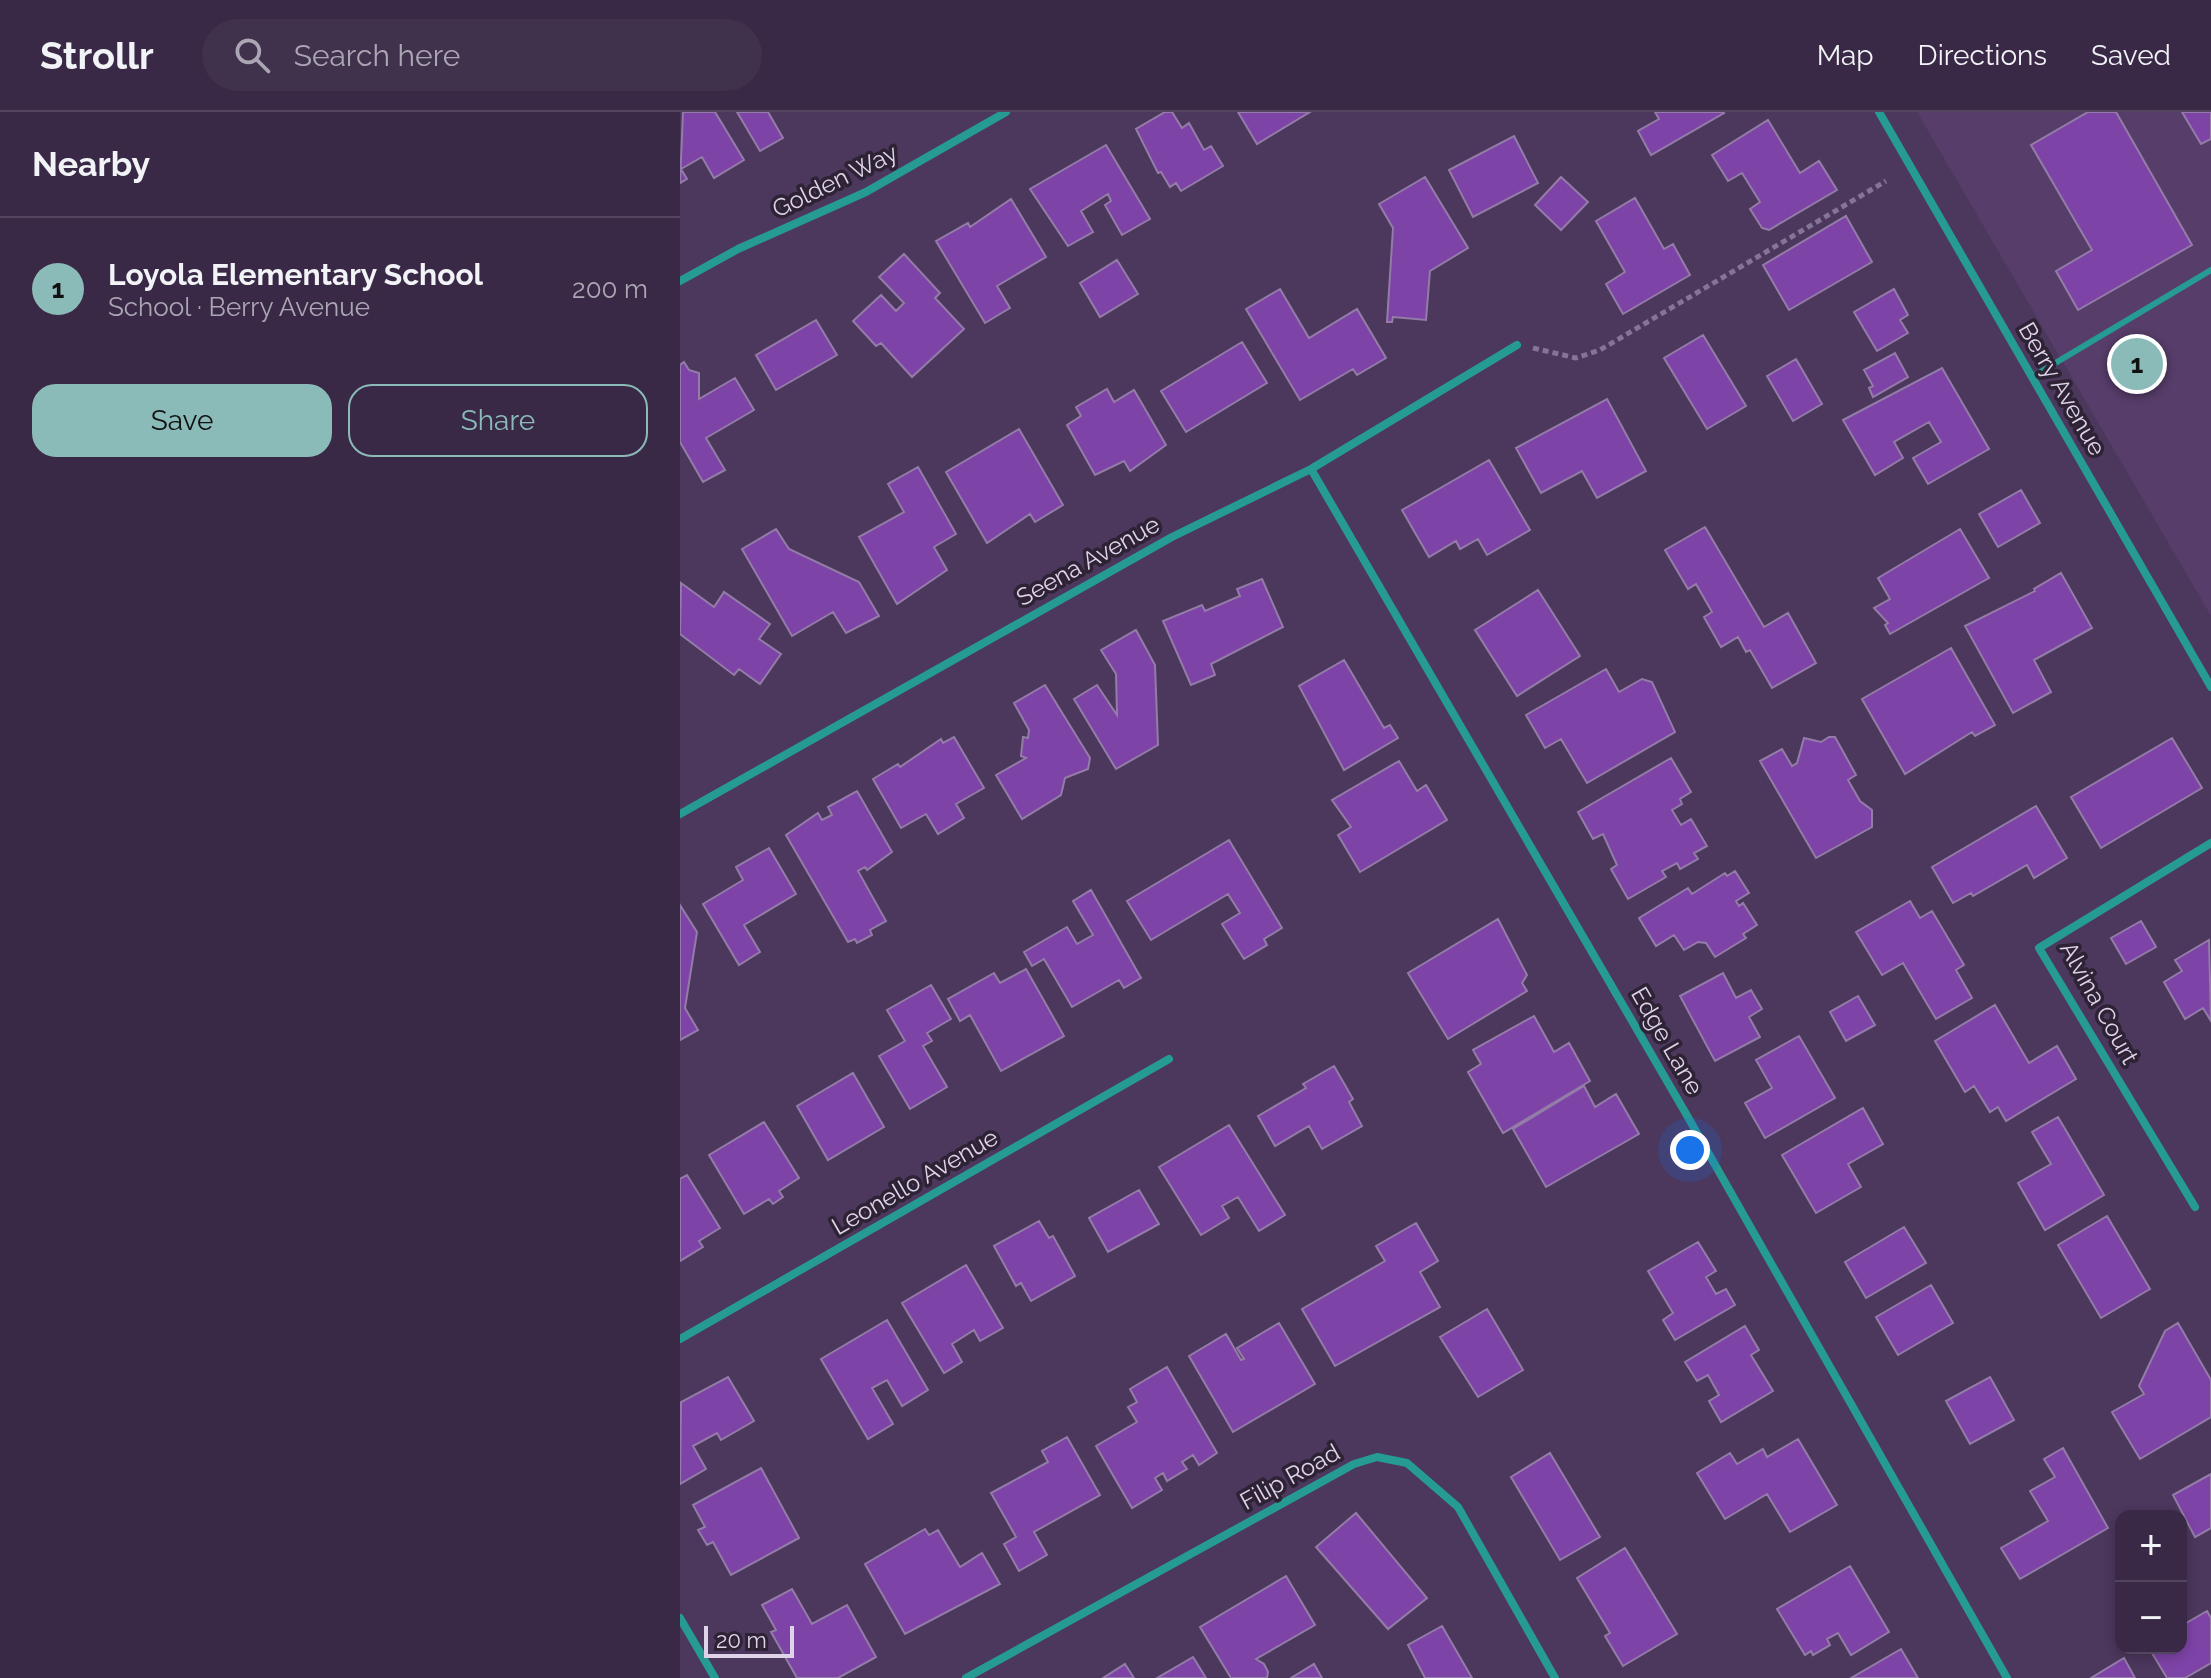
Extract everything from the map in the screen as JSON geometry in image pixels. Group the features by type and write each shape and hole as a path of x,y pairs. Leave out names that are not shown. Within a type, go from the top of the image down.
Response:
{"street":[{"name":"Golden Way","path":"680,281 738,249 866,192 1006,112"},
{"name":"Berry Avenue","path":"1879,112 2211,686"},
{"name":"Seena Avenue","path":"680,814 1172,537 1311,469 1517,345"},
{"name":"Edge Lane","path":"1311,469 1693,1126 2007,1678"},
{"name":"Alvina Court","path":"2195,1207 2039,948 2211,843"},
{"name":"Leonello Avenue","path":"680,1339 1169,1059"},
{"name":"Filip Road","path":"966,1678 1354,1464 1377,1457 1407,1463 1458,1507 1555,1678"},
{"path":"680,1618 715,1678"}],"lane":[{"path":"2032,377 2211,270"}],"path":[{"path":"1517,345 1576,358 1600,350 1886,181"}],"shaded area":[{"path":"1917,112 2211,112 2211,616"}],"building":[{"path":"683,112 715,112 744,160 714,178 702,157 681,169 687,179 680,183"},
{"path":"737,112 768,112 783,138 760,151"},
{"path":"1165,112 1172,112 1182,128 1189,123 1204,150 1211,146 1223,166 1181,191 1176,183 1170,187 1161,172 1158,173 1136,129"},
{"path":"1238,112 1310,112 1257,144"},
{"path":"1655,112 1724,113 1651,155 1638,131 1659,119"},
{"path":"2088,112 2116,112 2192,245 2078,310 2056,271 2092,250 2031,145"},
{"path":"2182,112 2211,112 2211,139 2201,144"},
{"path":"1768,120 1800,173 1819,161 1837,190 1769,230 1762,228 1750,209 1760,202 1742,173 1728,181 1712,155"},
{"path":"1514,136 1538,183 1473,217 1449,170"},
{"path":"1106,145 1150,219 1122,235 1105,205 1111,201 1108,194 1081,211 1093,232 1068,246 1030,189"},
{"path":"1425,177 1468,248 1430,271 1426,320 1393,317 1392,322 1387,322 1393,228 1379,204"},
{"path":"1561,177 1588,202 1561,230 1535,205"},
{"path":"1635,198 1664,249 1673,244 1690,275 1623,314 1606,284 1625,272 1596,221"},
{"path":"1011,199 1046,257 997,286 1010,308 985,323 936,241 968,223 970,227"},
{"path":"1846,216 1872,262 1789,310 1763,265"},
{"path":"904,254 940,293 935,298 964,329 912,377 881,343 876,346 853,321 881,295 896,311 904,303 879,277"},
{"path":"1117,260 1138,294 1100,317 1080,283"},
{"path":"1280,289 1309,338 1357,309 1386,358 1357,375 1353,369 1300,400 1246,309"},
{"path":"1894,289 1908,315 1900,320 1908,333 1877,351 1854,312"},
{"path":"816,320 837,355 776,390 756,355"},
{"path":"1703,335 1746,406 1707,429 1664,358"},
{"path":"1242,342 1267,383 1186,432 1161,391"},
{"path":"1895,353 1908,377 1873,397 1869,388 1873,386 1864,370"},
{"path":"1796,359 1822,404 1793,421 1767,376"},
{"path":"684,362 689,370 699,373 699,399 735,378 754,410 706,438 725,470 703,482 680,442 680,365"},
{"path":"1942,368 1989,449 1928,484 1913,458 1941,442 1929,422 1894,442 1903,458 1875,475 1843,420"},
{"path":"1107,389 1114,402 1134,390 1166,445 1130,471 1124,461 1095,475 1067,425 1081,416 1076,407"},
{"path":"1607,399 1646,471 1597,498 1582,471 1541,493 1516,448"},
{"path":"1019,429 1063,505 1035,522 1030,514 987,543 946,472"},
{"path":"1489,460 1530,530 1487,555 1478,539 1460,549 1456,541 1429,557 1402,510"},
{"path":"918,467 956,534 934,547 947,570 897,604 859,537 904,512 888,484"},
{"path":"2021,490 2040,523 1998,547 1979,514"},
{"path":"1705,527 1764,627 1788,613 1816,663 1772,688 1750,650 1746,652 1738,637 1721,647 1704,617 1712,612 1696,584 1688,589 1665,550"},
{"path":"776,529 789,549 859,582 879,616 846,633 833,612 792,636 742,549"},
{"path":"1960,529 1989,578 1890,634 1885,625 1888,623 1874,608 1890,599 1878,578"},
{"path":"2061,573 2092,628 2034,660 2051,692 2013,713 1965,626 2035,591"},
{"path":"1262,579 1283,627 1211,664 1215,675 1191,685 1163,621 1202,605 1205,611 1240,596 1237,589"},
{"path":"681,583 714,607 724,592 770,624 759,639 781,654 760,684 739,669 734,675 680,634"},
{"path":"1538,590 1580,656 1517,696 1475,630"},
{"path":"1136,630 1155,665 1158,745 1116,769 1074,699 1097,685 1117,715 1116,674 1101,650"},
{"path":"1951,648 1995,725 1975,736 1972,732 1905,774 1862,699"},
{"path":"1344,660 1384,728 1390,725 1398,738 1344,770 1299,686"},
{"path":"1606,669 1619,692 1642,679 1652,682 1675,732 1587,783 1561,739 1545,748 1526,715"},
{"path":"1045,685 1090,758 1088,769 1065,778 1061,795 1022,819 996,775 1026,758 1021,756 1023,737 1028,738 1029,730 1014,703"},
{"path":"954,737 984,788 956,804 964,818 938,834 926,814 901,828 873,779 898,764 900,767 941,739 943,743"},
{"path":"1835,737 1856,775 1848,780 1860,801 1872,810 1872,827 1816,858 1760,761 1782,749 1792,766 1797,763 1804,738 1821,742"},
{"path":"2172,738 2202,788 2101,848 2071,797"},
{"path":"1671,758 1691,792 1680,799 1682,804 1672,810 1681,825 1691,819 1707,846 1694,853 1698,859 1680,869 1677,863 1662,871 1666,877 1628,899 1611,869 1617,865 1603,834 1593,839 1578,812"},
{"path":"1399,761 1417,791 1426,785 1447,820 1360,872 1338,835 1351,827 1332,800"},
{"path":"857,791 892,852 867,870 865,867 858,871 886,921 870,930 872,935 857,943 855,939 848,942 786,835 818,813 822,820 832,815 828,807"},
{"path":"2036,806 2067,858 2034,878 2027,865 1973,896 1971,893 1953,903 1932,867"},
{"path":"1229,840 1282,928 1264,939 1267,945 1244,959 1222,924 1240,913 1228,894 1151,940 1127,901"},
{"path":"769,848 796,894 744,925 760,952 739,965 703,904 743,880 736,867"},
{"path":"1735,871 1749,893 1736,901 1739,906 1743,903 1757,925 1743,934 1746,938 1715,957 1706,943 1698,942 1684,950 1674,935 1656,946 1639,918 1688,888 1692,894 1725,873 1727,876"},
{"path":"1091,890 1141,978 1124,988 1119,980 1072,1007 1044,959 1032,966 1024,952 1067,927 1077,944 1093,935 1073,901"},
{"path":"1910,901 1920,918 1932,911 1964,965 1956,970 1972,998 1936,1019 1903,963 1882,975 1856,932"},
{"path":"680,905 697,932 685,1008 698,1030 680,1040"},
{"path":"1498,919 1527,975 1522,983 1527,991 1448,1039 1408,973"},
{"path":"2141,921 2156,947 2126,964 2111,938"},
{"path":"2209,940 2211,1021 2203,1008 2185,1019 2164,982 2182,971 2175,960"},
{"path":"1026,969 1064,1036 1001,1071 970,1015 960,1021 948,999 994,973 1000,983"},
{"path":"1723,973 1736,998 1751,990 1762,1009 1749,1017 1760,1037 1715,1061 1680,996"},
{"path":"931,985 951,1019 927,1033 932,1041 923,1046 947,1087 910,1109 879,1056 905,1041 887,1010"},
{"path":"1858,996 1875,1025 1846,1041 1830,1012"},
{"path":"1995,1005 2029,1063 2057,1046 2076,1079 2006,1121 1998,1107 1990,1112 1974,1086 1965,1092 1935,1041"},
{"path":"1534,1016 1554,1052 1569,1043 1590,1081 1503,1133 1468,1072 1481,1064 1473,1050"},
{"path":"1799,1036 1835,1098 1765,1138 1745,1103 1772,1088 1756,1060"},
{"path":"1334,1066 1353,1099 1349,1102 1362,1126 1322,1149 1309,1126 1275,1146 1258,1116 1306,1088 1303,1084"},
{"path":"853,1073 884,1127 828,1160 797,1106"},
{"path":"1584,1086 1595,1107 1616,1094 1639,1134 1546,1187 1513,1129"},
{"path":"1863,1108 1883,1144 1848,1164 1861,1187 1816,1213 1782,1155"},
{"path":"2058,1117 2104,1195 2045,1230 2018,1183 2051,1164 2032,1132"},
{"path":"764,1122 799,1178 779,1191 783,1197 773,1204 769,1199 744,1214 709,1155"},
{"path":"1229,1125 1285,1215 1259,1231 1238,1197 1222,1206 1229,1218 1201,1235 1159,1167"},
{"path":"687,1175 720,1228 699,1241 703,1247 680,1261 680,1179"},
{"path":"1139,1190 1159,1224 1108,1252 1089,1218"},
{"path":"2107,1216 2150,1289 2101,1318 2058,1245"},
{"path":"1039,1221 1049,1238 1053,1236 1075,1276 1031,1301 1021,1283 1016,1286 994,1246"},
{"path":"1416,1223 1438,1261 1420,1272 1440,1307 1335,1366 1302,1309 1385,1261 1376,1246"},
{"path":"1904,1227 1926,1263 1866,1298 1845,1262"},
{"path":"1698,1242 1716,1271 1706,1277 1716,1294 1726,1289 1735,1305 1675,1340 1663,1320 1673,1313 1648,1271"},
{"path":"966,1265 1003,1328 980,1341 974,1330 952,1344 962,1362 944,1373 902,1303"},
{"path":"1931,1285 1953,1323 1898,1355 1876,1317"},
{"path":"1487,1309 1523,1370 1478,1397 1440,1337"},
{"path":"887,1320 928,1390 902,1406 887,1380 872,1388 893,1424 868,1439 821,1359"},
{"path":"1279,1323 1315,1384 1233,1432 1189,1356 1226,1334 1241,1360 1244,1359 1237,1348"},
{"path":"2178,1323 2211,1380 2211,1417 2140,1459 2112,1412 2144,1394 2139,1386 2165,1331"},
{"path":"1745,1326 1759,1350 1751,1355 1773,1391 1721,1422 1709,1401 1719,1395 1708,1375 1697,1381 1685,1362"},
{"path":"1167,1367 1217,1453 1199,1465 1193,1455 1182,1462 1187,1469 1167,1481 1163,1473 1155,1478 1162,1490 1132,1508 1096,1446 1137,1422 1128,1407 1137,1402 1130,1389"},
{"path":"728,1377 754,1421 721,1440 717,1433 693,1446 706,1469 680,1484 681,1402"},
{"path":"1990,1377 2014,1420 1970,1444 1946,1401"},
{"path":"1067,1437 1100,1495 1034,1532 1047,1555 1019,1571 1004,1544 1016,1537 991,1493 1048,1462 1042,1451"},
{"path":"1798,1439 1837,1505 1790,1532 1767,1494 1725,1519 1697,1473 1730,1453 1737,1464 1763,1449 1767,1457"},
{"path":"2063,1448 2108,1528 2020,1579 2001,1548 2048,1521 2030,1491 2055,1477 2044,1459"},
{"path":"1550,1453 1600,1537 1560,1560 1511,1477"},
{"path":"761,1468 799,1538 731,1575 713,1542 707,1545 698,1530 705,1527 693,1505"},
{"path":"2211,1474 2211,1528 2195,1537 2187,1522 2187,1510 2181,1510 2173,1495"},
{"path":"1356,1513 1427,1598 1388,1629 1316,1547"},
{"path":"925,1529 929,1535 938,1530 960,1567 982,1553 1000,1584 905,1634 865,1564"},
{"path":"1625,1548 1677,1634 1623,1666 1605,1636 1610,1633 1577,1578"},
{"path":"1850,1566 1889,1632 1851,1655 1838,1633 1827,1639 1830,1645 1813,1655 1811,1651 1805,1655 1777,1609"},
{"path":"1286,1576 1315,1625 1256,1659 1264,1664 1267,1678 1231,1678 1200,1627"},
{"path":"792,1589 812,1624 847,1605 876,1657 838,1678 797,1678 771,1632 776,1630 762,1605"},
{"path":"2207,1611 2211,1618 2211,1663 2185,1678 2167,1678 2153,1654 2187,1654 2187,1623"},
{"path":"1442,1626 1472,1678 1425,1678 1408,1645"},
{"path":"1901,1649 1918,1678 1851,1678"},
{"path":"1193,1657 1206,1678 1157,1678"},
{"path":"2124,1658 2135,1678 2091,1678"},
{"path":"1125,1664 1134,1678 1103,1678"},
{"path":"1314,1664 1322,1678 1291,1678"}],"place":[{"name":"Loyola Elementary School","path":"2137,364"}]}
